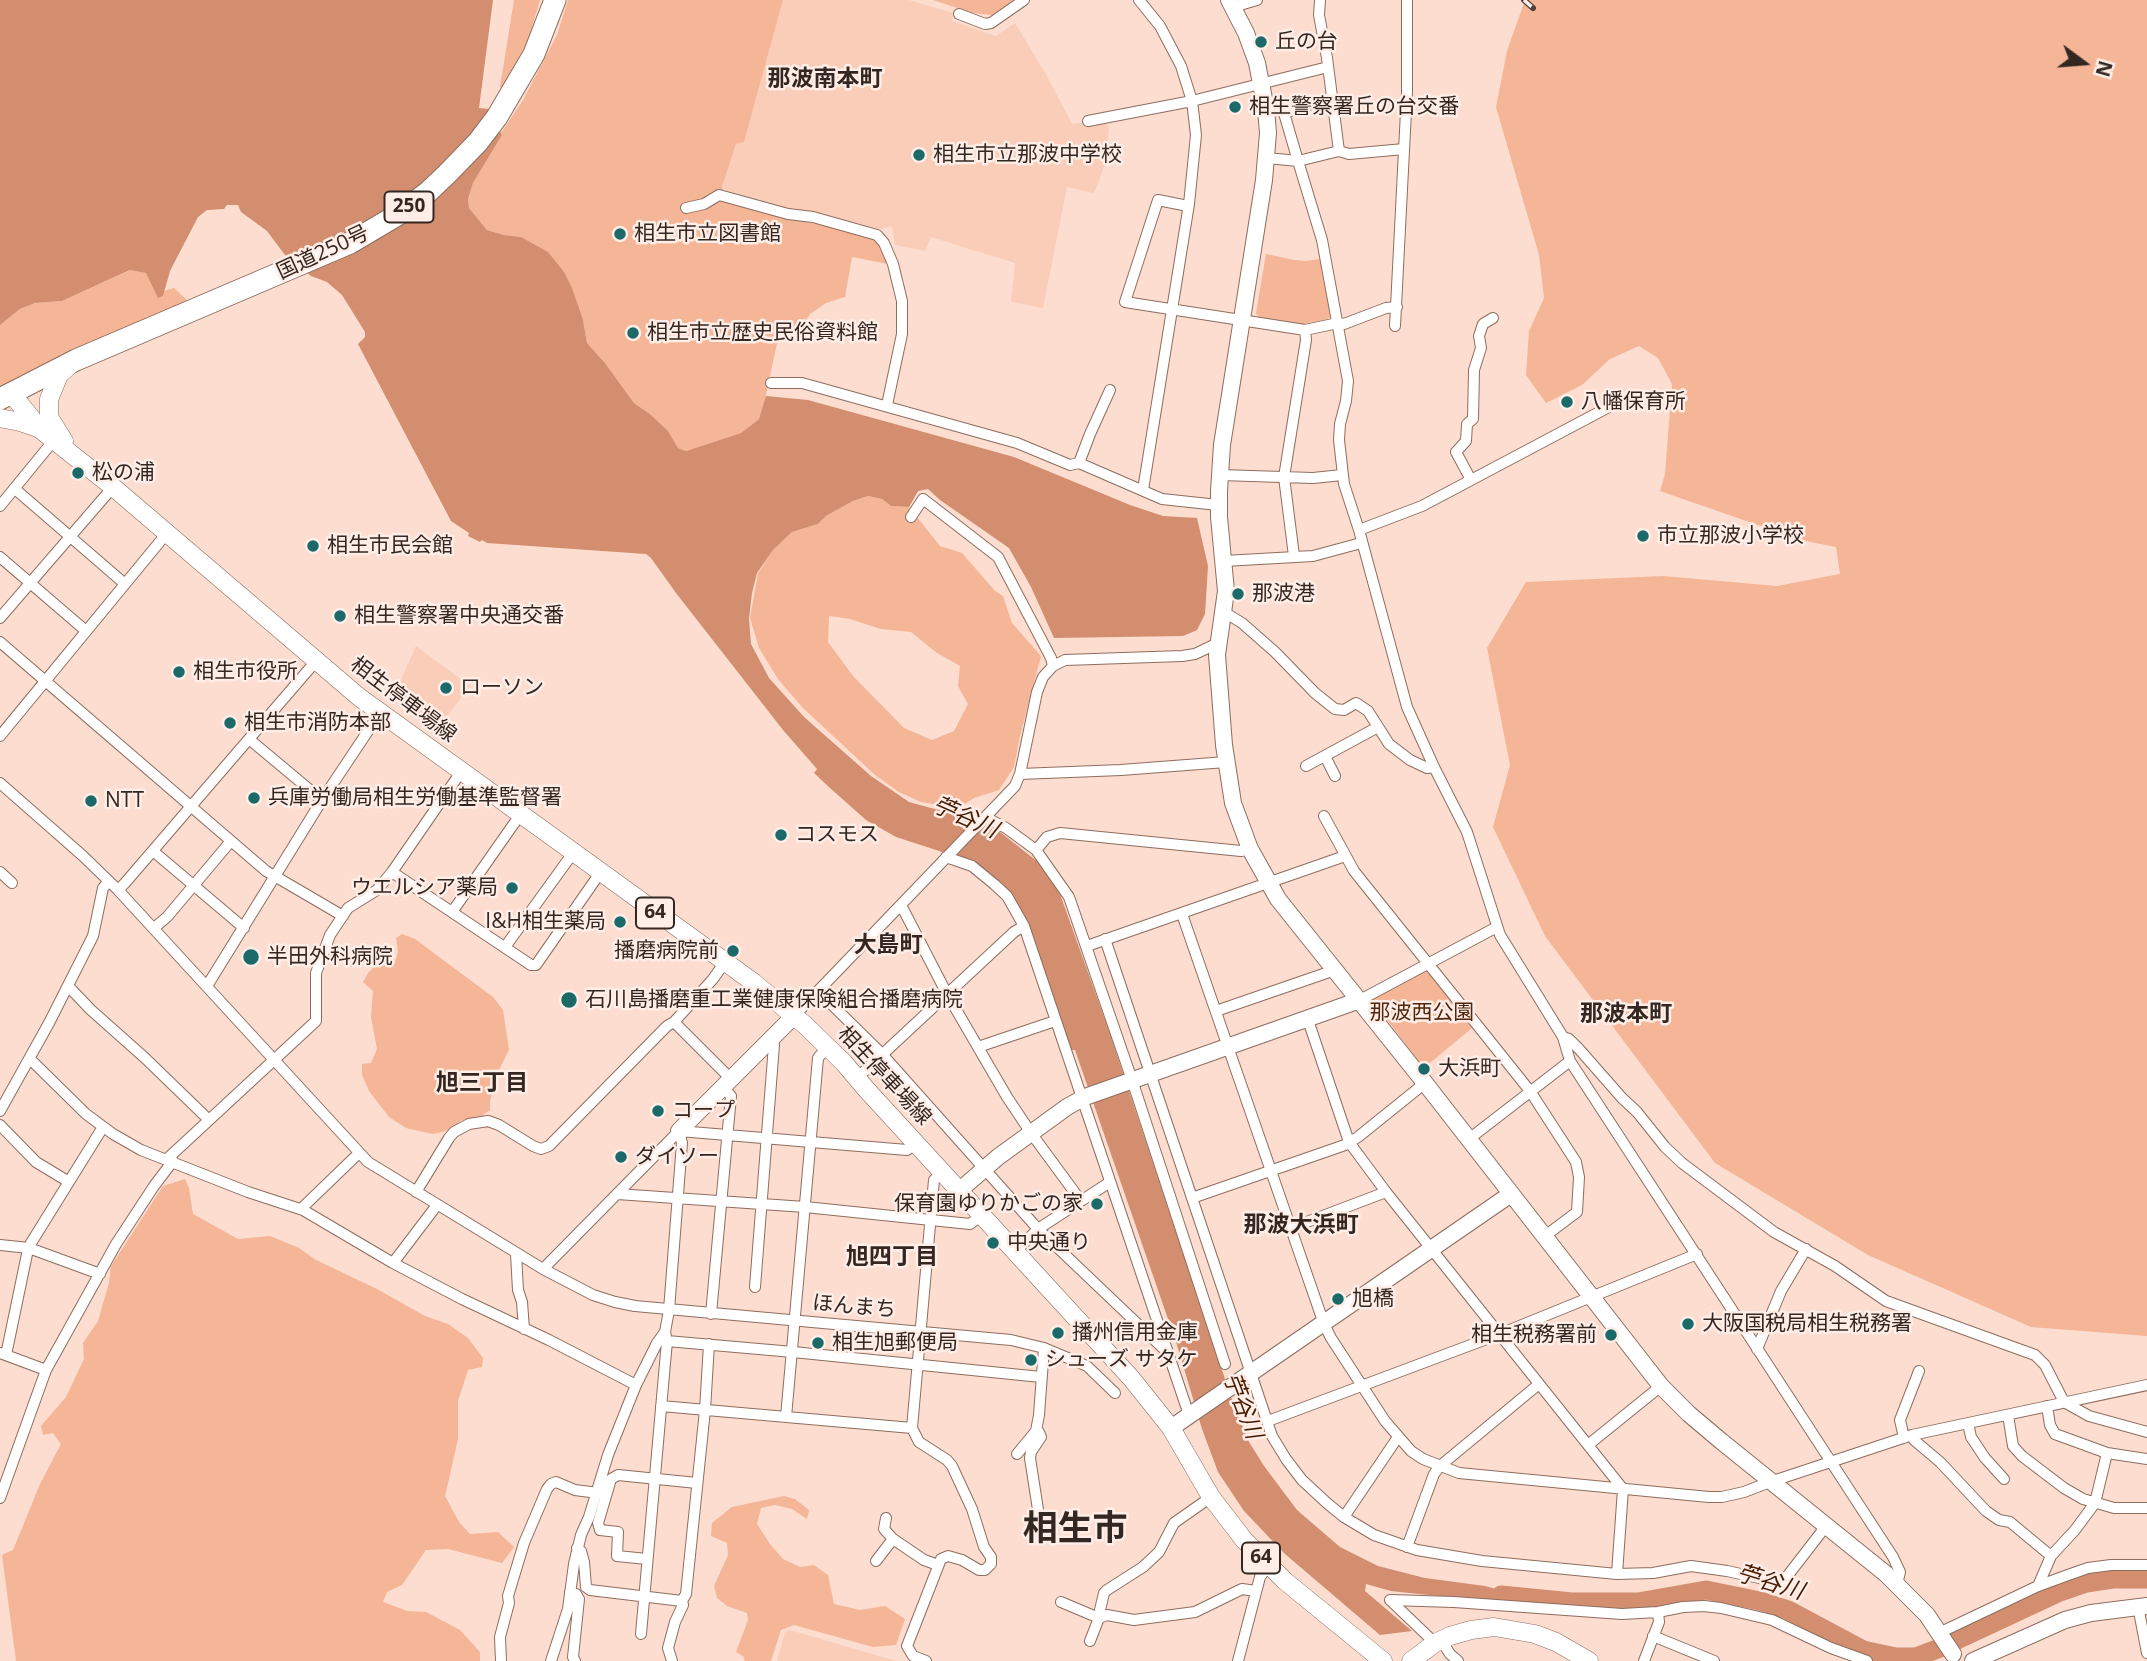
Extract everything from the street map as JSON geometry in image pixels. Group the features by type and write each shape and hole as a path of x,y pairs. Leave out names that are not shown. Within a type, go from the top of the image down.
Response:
{"highway":[{"name":"国道250号","path":"6,396 76,360 350,243 415,202 472,149 512,94 543,35 555,0"}],"main road":[{"path":"76,360 58,375 52,387 48,411 60,436 80,460"},
{"name":"相生停車場線","path":"6,396 48,435 380,713 725,962 794,1016 857,1078 1105,1348 1171,1428 1211,1497 1268,1566 1383,1661"},
{"path":"0,418 20,422 48,435"},
{"path":"1411,1661 1438,1641 1471,1630 1494,1627 1535,1634 1556,1642 1589,1661"}],"street":[{"path":"959,14 991,23 1024,0"},
{"path":"1139,0 1160,26 1184,74 1192,101 1196,135 1188,206 1143,490"},
{"path":"1257,0 1231,4 1252,48 1262,84 1268,133 1267,158 1224,433 1218,505 1226,591 1218,643 1226,762 1233,803 1250,849 1278,899 1661,1386 1689,1414 1770,1482 1897,1584 1917,1604 1954,1658"},
{"path":"1320,0 1319,15 1339,151"},
{"path":"1395,326 1404,149 1407,0"},
{"path":"1088,121 1192,101 1328,66"},
{"path":"1332,97 1284,113 1327,260 1348,381 1340,424 1342,475 1407,707 1471,843 1497,927 1563,1037 1570,1060 1893,1557 1900,1572 1897,1584"},
{"path":"1267,158 1298,161 1339,151 1349,154 1404,149"},
{"path":"686,208 704,204 719,195 788,214 813,216 877,234 893,264 902,301 902,334 887,405"},
{"path":"1188,206 1158,200 1125,302 1305,330 1344,324 1386,308 1397,307"},
{"path":"1471,480 1456,452 1466,441 1467,424 1473,419 1474,369 1481,348 1479,336 1483,324 1493,318"},
{"path":"1294,556 1284,477 1306,340 1305,330"},
{"path":"771,383 802,383 887,405 1017,443 1070,465 1079,463 1162,499 1218,505"},
{"path":"1079,463 1110,390"},
{"path":"1359,530 1422,506 1622,400"},
{"path":"0,506 15,489 48,435"},
{"path":"1220,475 1313,478 1342,475"},
{"path":"0,618 113,487"},
{"path":"15,489 125,584"},
{"path":"911,517 923,499 998,557 1053,666"},
{"path":"0,736 167,533"},
{"path":"1224,561 1313,556 1362,543"},
{"path":"0,557 86,631"},
{"path":"1224,612 1242,623 1335,709 1344,710 1356,703 1368,711 1389,744 1410,761 1427,768 1434,767"},
{"path":"0,642 275,877 343,916"},
{"path":"542,1269 728,1084 1008,795 1020,774 1037,692 1043,677 1053,666 1065,660 1182,656 1195,654 1218,643"},
{"path":"118,890 316,661"},
{"path":"207,986 322,800 380,713"},
{"path":"1306,766 1378,727"},
{"path":"249,738 322,800"},
{"path":"1325,756 1335,776"},
{"path":"1020,774 1226,762"},
{"path":"0,1498 46,1370 145,1199 170,1160 316,1021 316,973 330,935 348,908 377,890 392,872 461,772"},
{"name":"ほんまち","path":"0,783 118,890 368,1162 542,1269 593,1295 615,1302 710,1314 988,1337 1039,1347 1087,1366"},
{"path":"452,912 520,815"},
{"path":"1324,816 1354,871 1530,1091 1576,1162 1579,1177 1577,1212 1545,1236"},
{"path":"983,819 1006,828 1036,849 1069,897 1225,1364"},
{"path":"1036,849 1048,837 1060,833 1241,852 1250,849"},
{"path":"154,928 167,917 230,841"},
{"path":"153,851 244,928"},
{"path":"505,947 573,853"},
{"path":"948,855 972,866 1007,896 1024,926 1168,1353 1191,1413"},
{"path":"1087,946 1345,856"},
{"path":"0,872 12,883"},
{"path":"392,872 531,965 536,965 600,873"},
{"path":"0,1111 93,936 103,888 109,881"},
{"path":"901,905 978,1047 1031,1133 1081,1201"},
{"path":"1182,914 1331,1339 1398,1437 1411,1451 1440,1466 1459,1473 1723,1497 1908,1437 2147,1385"},
{"path":"857,1078 1014,932 1024,926"},
{"path":"960,1190 1031,1133 1083,1098 1360,1000 1497,927"},
{"path":"1105,939 1272,1436 1302,1480 1344,1517 1374,1535 1407,1548 1482,1561 1617,1574 1653,1573 1691,1566 1782,1583 1826,1526"},
{"path":"416,1192 449,1138 469,1124 488,1121 533,1146 541,1149 549,1146 674,1022 725,962"},
{"path":"1216,1011 1335,970"},
{"path":"68,986 209,1120"},
{"path":"818,991 882,1054 1038,1229 1168,1353"},
{"path":"1308,1020 1349,1143 1623,1489 1617,1574"},
{"path":"978,1047 1055,1021"},
{"path":"674,1022 728,1084 731,1096 710,1314"},
{"path":"1563,1037 1569,1039 1586,1056 1682,1163 1769,1228 1886,1301 2035,1354 2045,1365 2064,1402 2089,1416 2147,1432"},
{"path":"755,1287 774,1045 770,1040"},
{"path":"786,1417 818,1058 827,1047"},
{"path":"30,1059 86,1114 141,1150 248,1192 303,1210 393,1263 636,1385"},
{"path":"1469,1139 1570,1060"},
{"path":"1192,1198 1349,1143 1425,1083"},
{"path":"0,1125 36,1162 69,1182"},
{"path":"46,1370 3,1354 29,1248 103,1127"},
{"path":"679,1131 907,1150 916,1143"},
{"path":"641,1634 669,1310 681,1143 679,1131"},
{"path":"303,1210 303,1207 359,1153"},
{"path":"926,1661 914,1656 907,1646 941,1559 948,1556 962,1560 979,1570 985,1570 991,1564 991,1557 984,1547 972,1509 952,1466 919,1442 912,1428 934,1180 942,1172"},
{"path":"1016,1251 1038,1229 1110,1182"},
{"path":"1291,1228 1386,1192"},
{"path":"617,1194 720,1200 970,1224 982,1215"},
{"path":"1171,1428 1511,1194"},
{"path":"393,1263 438,1205"},
{"path":"0,1245 29,1248 100,1274"},
{"path":"1757,1349 1782,1291 1806,1249"},
{"path":"516,1254 517,1290 522,1302 524,1329"},
{"path":"1268,1421 1500,1334 1697,1254"},
{"path":"551,1661 564,1622 577,1548 617,1432 657,1343 666,1337 709,1344 1041,1377"},
{"path":"675,1661 668,1648 686,1594 709,1344"},
{"path":"1017,1454 1036,1431 1041,1377 1039,1347"},
{"path":"1105,1348 1087,1366 1115,1393"},
{"path":"1919,1371 1900,1420 1908,1437 1940,1462 1986,1511 1999,1520 2010,1522 2051,1556"},
{"path":"1407,1548 1434,1474 1440,1466 1539,1384"},
{"path":"1588,1445 1661,1386"},
{"path":"661,1406 912,1428"},
{"path":"2046,1406 2050,1425 2055,1433 2107,1453 2147,1459"},
{"path":"2008,1415 2013,1446 2064,1488 2095,1503 2114,1507 2147,1507"},
{"path":"1968,1423 1970,1437 2004,1479"},
{"path":"1036,1431 1041,1437 1030,1458 1038,1516"},
{"path":"1344,1517 1398,1437"},
{"path":"2038,1586 2051,1556 2095,1503 2107,1453"},
{"path":"647,1559 617,1556 618,1532 600,1530 598,1523 611,1479 618,1475 697,1483"},
{"path":"501,1661 500,1637 509,1603 508,1596 524,1543 547,1489 556,1482 575,1490 598,1493"},
{"path":"1090,1641 1101,1617 1104,1593 1143,1567 1159,1552 1174,1523 1211,1497"},
{"path":"886,1518 884,1529 893,1539 924,1560 938,1564"},
{"path":"876,1560 893,1539"},
{"path":"577,1548 581,1551 586,1587 590,1590 682,1601"},
{"path":"1940,1634 2038,1586 2088,1569 2111,1565 2147,1565"},
{"path":"1238,1661 1260,1577 1268,1566"},
{"path":"1061,1602 1101,1617 1107,1615 1134,1620 1195,1612 1242,1589 1256,1591"},
{"path":"570,1592 576,1594 579,1599 573,1657 575,1661"},
{"path":"1458,1661 1390,1600 1630,1614 1704,1606 1758,1615 1867,1661"},
{"path":"1973,1661 2065,1620 2091,1613 2142,1606 2147,1653"},
{"path":"1644,1661 1659,1622 1658,1612"},
{"path":"1653,1636 1692,1657 1714,1661"}],"shaded area":[{"name":"相生市立那波中学校","path":"783,0 909,0 953,13 952,21 996,36 1015,23 1072,124 1105,121 1109,127 1105,165 1094,193 1067,187 1043,308 1011,302 1015,263 931,237 925,251 895,245 892,226 880,229 819,213 770,207 738,198 722,187 736,144 744,142"},
{"path":"416,646 470,686 438,728 394,695"},
{"path":"790,1630 896,1661 777,1661 785,1632"}],"green space":[{"path":"514,0 540,0 528,40 502,89 500,87"},
{"path":"568,0 783,0 744,142 736,144 722,187 729,203 874,238 883,248 888,264 852,257 845,297 826,303 810,314 798,332 777,343 759,419 741,433 686,451 678,448 668,431 634,403 587,343 583,320 521,237 487,230 469,208 468,199 473,183 523,100 557,35"},
{"path":"933,0 1015,0 992,15 973,13"},
{"path":"1525,0 2147,0 2147,1336 2031,1327 1868,1255 1715,1163 1545,936 1493,827 1510,765 1487,648 1526,582 1663,576 1777,586 1840,574 1836,547 1801,540 1660,491 1665,474 1672,384 1658,358 1639,346 1610,359 1582,385 1546,403 1526,375 1529,331 1544,298 1539,255 1496,107 1507,51"},
{"path":"1266,254 1305,261 1322,259 1332,314 1328,319 1298,325 1259,318 1256,313"},
{"path":"131,270 146,273 163,296 164,291 174,288 189,302 0,388 0,325 20,309 35,303 62,301"},
{"path":"868,496 882,499 891,506 909,507 940,546 962,553 995,591 1003,596 1012,623 1041,656 1014,767 999,790 974,798 958,808 921,802 899,792 875,775 802,707 778,679 759,648 750,618 758,573 773,550 792,532 818,524 826,516","holes":["829,616 850,619 881,629 911,632 937,653 960,666 958,686 968,704 954,731 932,740 904,728 853,676 828,642"]},
{"path":"402,934 415,939 493,997 503,1010 509,1050 500,1068 490,1110 482,1116 462,1120 446,1131 433,1134 406,1128 389,1117 369,1091 362,1075 362,1064 371,1063 377,1049 371,1017 373,991 363,982 376,965 394,965 398,952 396,938"},
{"name":"那波西公園","path":"1426,971 1472,1028 1424,1068 1371,999"},
{"path":"185,1179 193,1214 238,1239 270,1236 299,1248 316,1260 425,1316 448,1324 468,1338 483,1358 482,1367 468,1370 458,1401 458,1439 445,1496 459,1522 470,1534 498,1532 514,1547 502,1563 448,1549 426,1550 402,1585 387,1592 383,1602 407,1611 426,1612 460,1630 480,1652 480,1661 16,1661 2,1555 13,1550 40,1484 61,1444 53,1433 43,1435 41,1426 66,1397 84,1359 83,1343 98,1321 111,1266 163,1186"},
{"path":"784,1496 795,1499 809,1510 807,1519 792,1509 775,1505 761,1508 757,1524 770,1544 783,1559 800,1567 814,1565 828,1575 834,1604 860,1610 885,1606 905,1619 896,1645 873,1647 794,1625 781,1630 771,1661 745,1661 743,1656 736,1652 748,1620 747,1613 727,1606 717,1598 714,1586 728,1555 727,1543 711,1536 712,1523 732,1507"}],"water":[{"path":"0,0 493,0 479,108 489,109 502,135 473,183 468,199 469,208 487,230 521,237 548,252 564,272 572,288 583,320 587,343 634,403 668,431 678,448 686,451 741,433 759,419 766,396 808,400 1014,457 1163,516 1197,518 1208,566 1205,614 1197,630 1183,636 1054,638 1031,587 1009,548 928,489 918,491 909,507 891,506 882,499 868,496 826,516 818,524 792,532 773,550 757,573 752,593 749,619 751,644 769,678 804,717 871,776 909,802 964,817 1000,832 1038,862 1060,894 1110,1034 1234,1406 1249,1442 1297,1510 1340,1547 1378,1566 1425,1578 1485,1586 1551,1604 1508,1603 1391,1591 1366,1584 1365,1591 1412,1631 1380,1635 1285,1554 1244,1511 1218,1472 1075,1050 1070,1050 1023,914 1006,888 970,861 896,837 866,820 830,788 814,773 817,769 783,730 646,554 487,543 482,540 480,542 468,536 469,533 451,521 358,344 365,337 365,332 342,295 327,282 311,276 285,255 267,231 241,212 238,205 207,210 198,217 170,271 163,296 158,298 146,273 130,270 62,301 35,303 20,309 0,325"}],"waterway":[{"name":"苧谷川","path":"1501,1595 1572,1602 1638,1602 1706,1590 1760,1601 1788,1610 1863,1650 1896,1657 1916,1657 2060,1592 2086,1583 2113,1579 2147,1579"}],"railway":[{"path":"1524,0 1533,8"}],"place":[{"name":"丘の台","path":"1261,42"},
{"name":"相生警察署丘の台交番","path":"1235,107"},
{"name":"相生市立那波中学校","path":"919,155"},
{"name":"相生市立図書館","path":"620,234"},
{"name":"相生市立歴史民俗資料館","path":"633,333"},
{"name":"八幡保育所","path":"1567,402"},
{"name":"松の浦","path":"78,473"},
{"name":"市立那波小学校","path":"1643,536"},
{"name":"相生市民会館","path":"313,546"},
{"name":"那波港","path":"1238,594"},
{"name":"相生警察署中央通交番","path":"340,616"},
{"name":"相生市役所","path":"179,672"},
{"name":"ローソン","path":"446,688"},
{"name":"相生市消防本部","path":"230,723"},
{"name":"兵庫労働局相生労働基準監督署","path":"254,798"},
{"name":"NTT","path":"91,801"},
{"name":"コスモス","path":"781,835"},
{"name":"ウエルシア薬局","path":"512,888"},
{"name":"I&H相生薬局","path":"620,922"},
{"name":"播磨病院前","path":"733,951"},
{"name":"半田外科病院","path":"251,957"},
{"name":"石川島播磨重工業健康保険組合播磨病院","path":"569,1000"},
{"name":"大浜町","path":"1424,1069"},
{"name":"コープ","path":"658,1111"},
{"name":"ダイソー","path":"621,1157"},
{"name":"保育園ゆりかごの家","path":"1097,1204"},
{"name":"中央通り","path":"993,1243"},
{"name":"旭橋","path":"1338,1299"},
{"name":"大阪国税局相生税務署","path":"1688,1324"},
{"name":"播州信用金庫","path":"1058,1333"},
{"name":"相生税務署前","path":"1611,1335"},
{"name":"相生旭郵便局","path":"818,1343"},
{"name":"シューズ サタケ","path":"1031,1360"}],"district":[{"name":"那波南本町","path":"825,79"},
{"name":"大島町","path":"888,945"},
{"name":"那波本町","path":"1626,1014"},
{"name":"旭三丁目","path":"482,1083"},
{"name":"那波大浜町","path":"1301,1225"},
{"name":"旭四丁目","path":"892,1257"},
{"name":"相生市","path":"1075,1530"}]}
